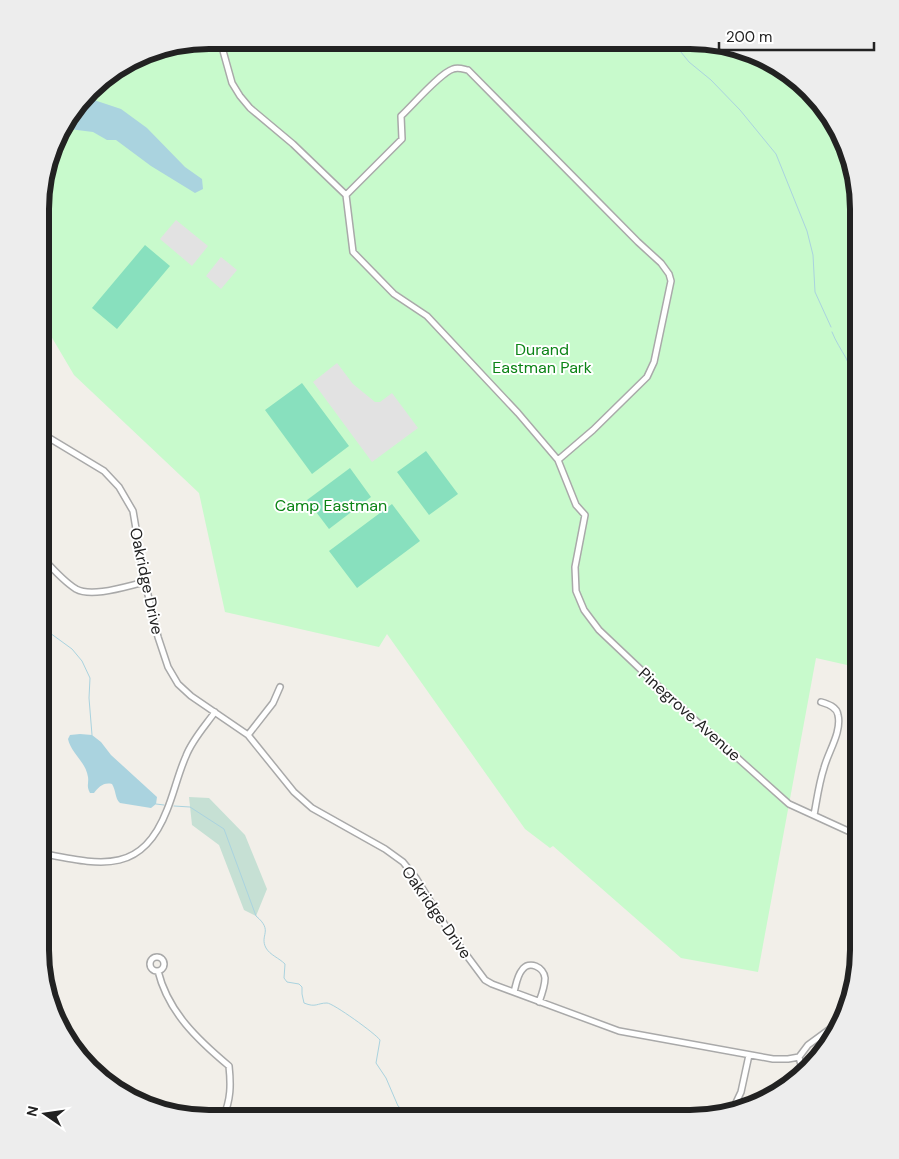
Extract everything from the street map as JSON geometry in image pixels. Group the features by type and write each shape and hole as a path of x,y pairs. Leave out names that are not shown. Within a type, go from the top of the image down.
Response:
{"street":[{"path":"223,49 232,83 250,108 293,144 346,195 353,252 394,294 427,316 518,413 558,460 593,430 647,377 654,362 668,300 671,281 669,274 661,263 631,236 468,70 451,69 401,116 402,139 346,195"},
{"name":"Oakridge Drive","path":"49,438 104,471 119,487 133,512 145,582 158,637 171,674 183,690 248,735 294,792 306,803 332,820 385,849 403,862 416,878 450,933 481,975 492,984 619,1031 749,1055 782,1059 799,1057"},
{"name":"Pinegrove Avenue","path":"558,460 576,505 586,515 575,567 576,591 584,610 599,630 788,804 850,832"},
{"path":"49,564 72,586 84,592 97,592 145,582"},
{"path":"248,735 273,703 280,687"},
{"path":"814,814 823,769 834,739 839,717 831,705 821,702"},
{"path":"49,855 100,862 128,858 142,849 154,836 161,824 190,748 215,712"},
{"path":"514,992 518,976 523,968 530,965 537,966 544,972 545,976 540,1002"},
{"path":"158,971 166,992 183,1022 194,1035 229,1066 232,1088 226,1110"},
{"path":"801,1065 799,1057 808,1045 829,1030"},
{"path":"736,1103 741,1092 749,1055"}],"green space":[{"name":"Durand Eastman Park","path":"199,49 690,49 711,50 731,54 770,70 788,82 817,111 834,138 842,158 849,188 850,666 816,658 758,972 681,958 553,846 550,848 525,829 387,634 379,647 225,612 199,493 74,375 49,333 49,209 50,188 54,168 65,138 82,111 103,89 138,65 158,57"},
{"path":"145,245 170,266 117,329 92,308"},
{"path":"302,383 349,446 312,474 265,410"},
{"path":"426,451 458,494 429,515 397,472"},
{"name":"Camp Eastman","path":"350,468 371,497 329,529 307,500"},
{"path":"392,504 420,541 357,588 329,551"},
{"path":"189,797 209,798 245,835 267,889 256,916 244,910 219,845 192,825"}],"shaded area":[{"path":"176,220 208,246 192,266 160,239"},
{"path":"221,257 237,270 221,289 206,276"},
{"path":"337,363 353,384 375,402 380,402 392,393 418,428 372,462 313,382"}],"water":[{"path":"92,100 121,109 147,128 185,167 202,179 203,189 195,193 151,166 116,140 107,140 93,132 70,129 82,111"},
{"path":"70,735 92,735 101,742 111,755 157,797 156,804 151,808 120,803 112,784 104,784 94,793 90,793 87,772 72,749 68,739"}],"waterway":[{"path":"678,49 689,62 711,80 740,110 776,154 807,231 813,255 815,292 831,327"},
{"path":"832,332 846,358 850,371"},
{"path":"49,632 72,649 82,661 90,678 89,698 92,735"},
{"path":"156,804 164,805"},
{"path":"174,806 190,807 224,829 256,916 264,926 264,944 270,953 285,964 284,978 287,982 299,984 302,987 304,1003 311,1005 331,1004 354,1019 380,1040 376,1063 386,1078 398,1106 403,1110"}]}
